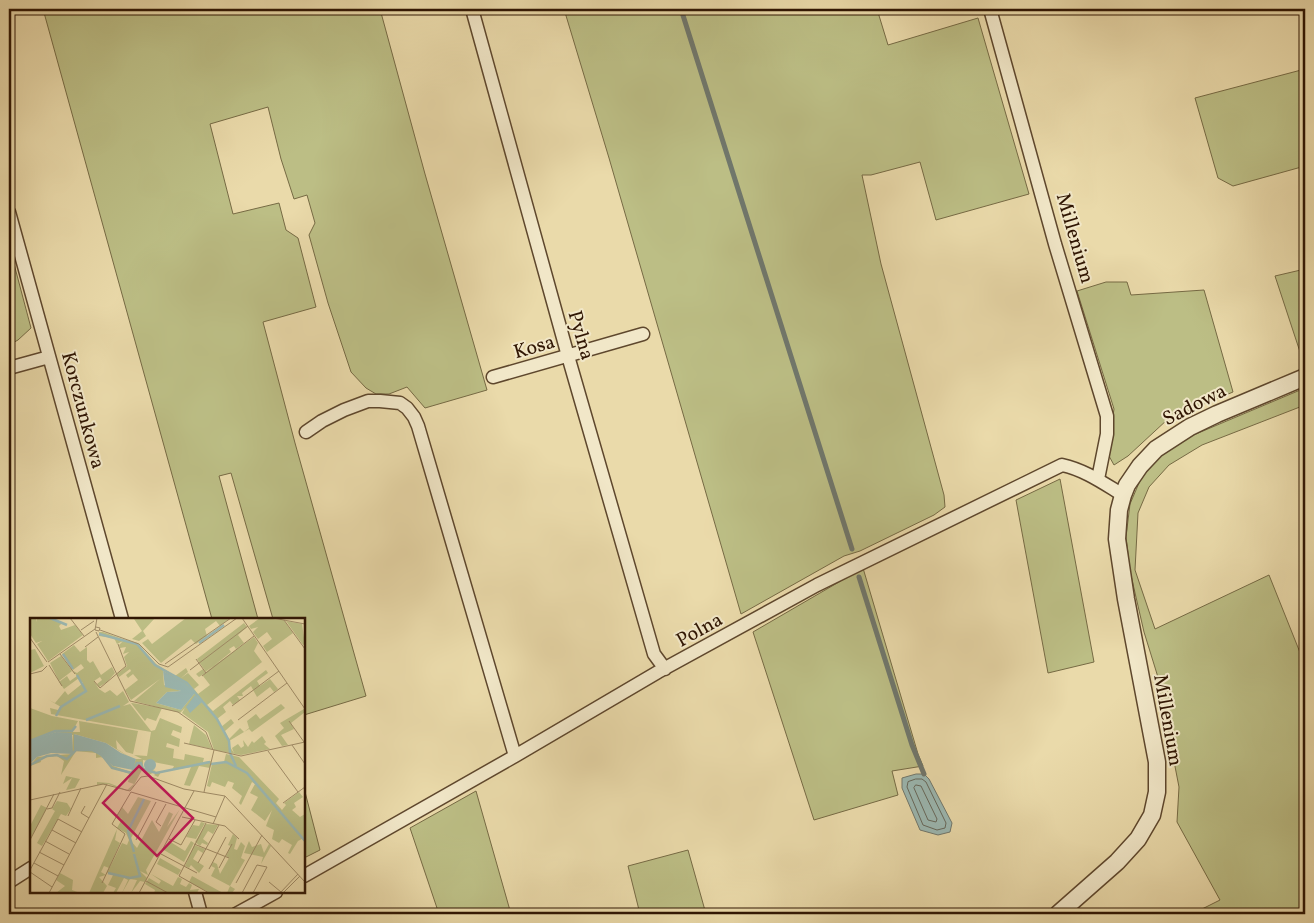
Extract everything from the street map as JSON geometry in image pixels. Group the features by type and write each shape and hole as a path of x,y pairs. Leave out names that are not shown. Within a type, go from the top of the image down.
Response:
{"street":[{"name":"Pylna","path":"472,9 568,356 654,654 664,669"},
{"name":"Millenium","path":"990,9 1055,244 1106,416 1107,434 1098,479"},
{"name":"Korczunkowa","path":"9,212 122,618"},
{"name":"Kosa","path":"493,377 643,334"},
{"path":"9,368 50,357"},
{"name":"Sadowa","path":"1123,495 1127,485 1140,466 1156,449 1171,438 1217,414 1305,378"},
{"path":"306,432 322,421 368,401 400,403 414,417 514,756"},
{"name":"Polna","path":"305,875 664,669 817,585 1062,466 1073,468 1098,479 1123,495"},
{"name":"Millenium","path":"1058,914 1116,862 1138,839 1152,816 1157,792 1157,762 1118,545 1117,522 1123,495"},
{"path":"9,882 30,869"},
{"path":"195,893 201,914"},
{"path":"236,914 274,893"}],"green space":[{"path":"43,9 380,9 487,390 425,408 407,387 389,394 376,394 366,388 351,372 328,303 309,235 315,223 307,195 294,199 281,159 268,107 210,124 233,214 279,203 286,230 298,238 316,307 263,322 366,696 305,715 305,618 273,618 231,473 219,476 258,618 212,618"},
{"path":"564,9 877,9 888,45 978,18 1029,194 936,220 920,162 871,175 862,175 881,264 944,495 945,507 934,515 860,551 844,556 741,614 609,158"},
{"path":"1305,69 1305,166 1233,186 1218,178 1195,98"},
{"path":"9,245 31,328 18,340 9,345"},
{"path":"1305,269 1305,364 1304,364 1275,276"},
{"path":"1106,282 1127,282 1131,295 1204,290 1233,392 1168,419 1128,456 1114,465 1109,456 1109,441 1114,409 1077,291"},
{"path":"1305,388 1305,405 1202,445 1169,465 1149,487 1138,513 1135,570 1155,629 1269,575 1305,665 1305,914 1192,914 1220,900 1177,822 1179,787 1157,674 1144,632 1130,571 1126,537 1130,504 1142,476 1161,454 1184,439"},
{"path":"1060,479 1094,662 1048,673 1016,500"},
{"path":"863,568 923,766 892,771 898,795 814,820 753,632"},
{"path":"476,791 511,914 439,914 410,828"},
{"path":"305,792 320,850 305,858"},
{"path":"688,850 706,914 640,914 628,866"}],"water":[{"path":"924,774 929,779 952,823 950,832 938,835 920,830 902,788 902,778"}],"waterway":[{"path":"681,9 852,549"},
{"path":"859,577 912,745 924,774"}]}
